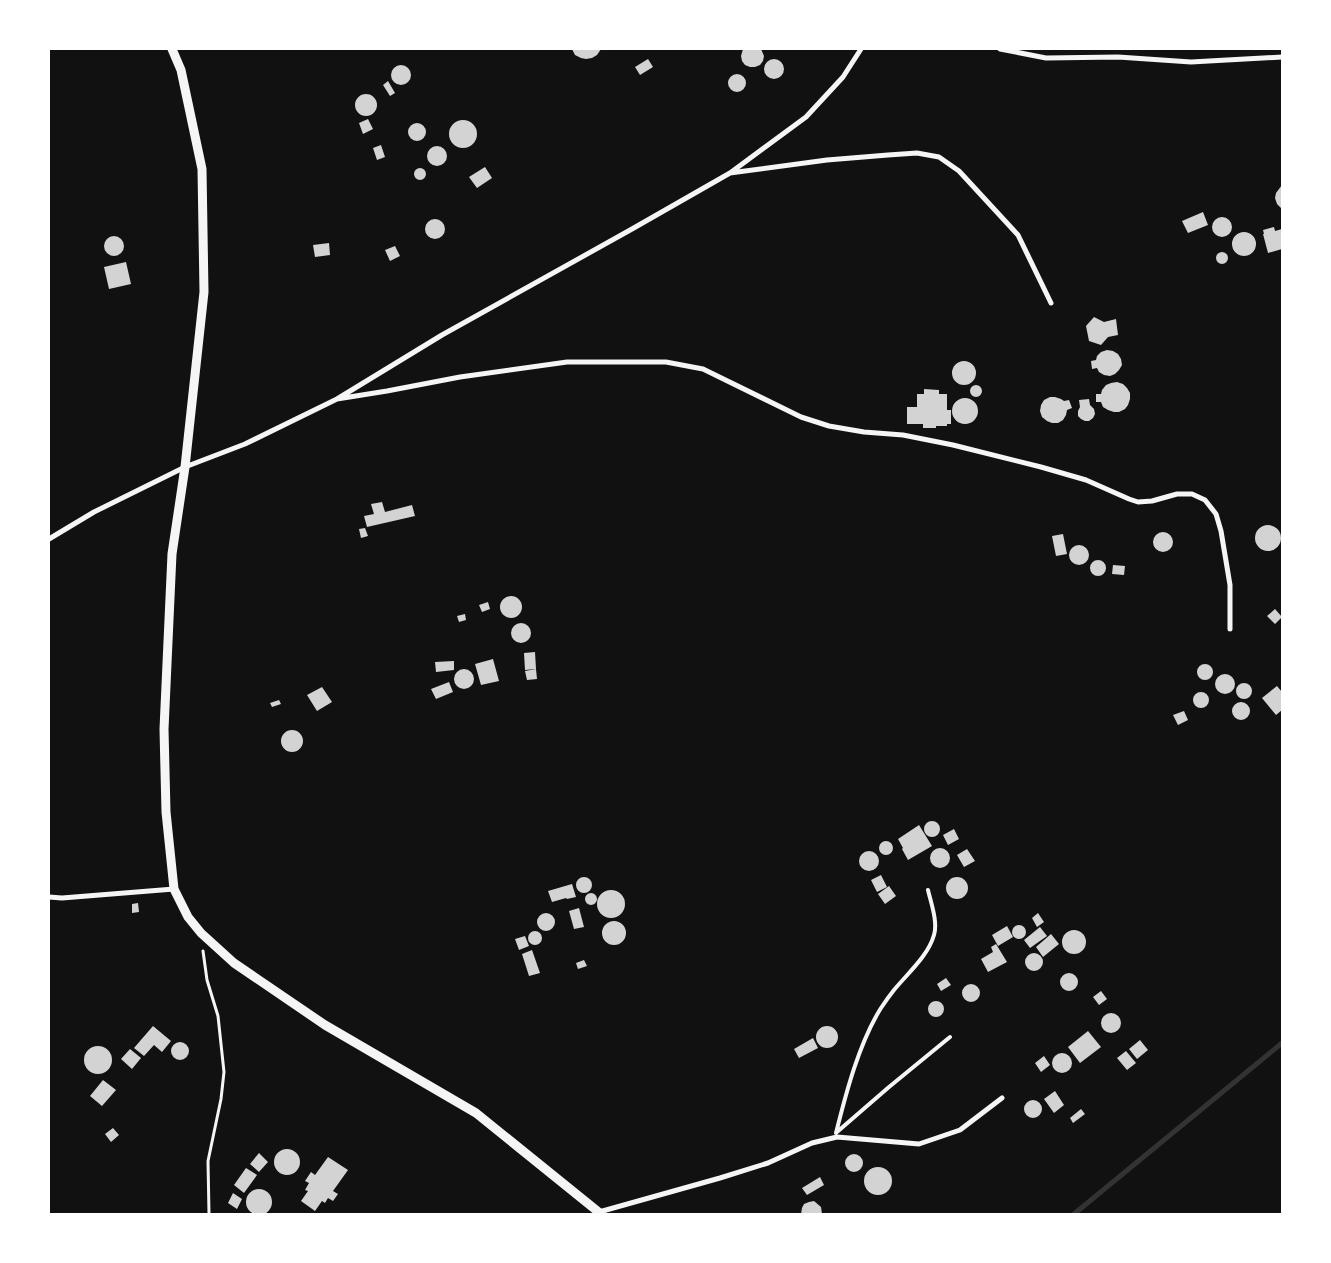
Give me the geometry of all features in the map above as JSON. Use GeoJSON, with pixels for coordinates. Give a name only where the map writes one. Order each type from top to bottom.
{"type":"FeatureCollection","features":[{"type":"Feature","properties":{"kind":"street"},"geometry":{"type":"LineString","coordinates":[[172,49],[181,70],[202,169],[204,292],[185,467],[172,554],[164,729],[166,812],[174,889],[188,917],[201,934],[234,963],[325,1026],[476,1113],[600,1213],[768,1163],[812,1142],[837,1137],[919,1144],[960,1130],[1002,1098]]}},
{"type":"Feature","properties":{"kind":"street"},"geometry":{"type":"LineString","coordinates":[[49,538],[94,512],[185,467],[245,444],[336,399],[442,335],[730,173],[806,117],[842,77],[861,49]]}},
{"type":"Feature","properties":{"kind":"street"},"geometry":{"type":"LineString","coordinates":[[1000,49],[1046,58],[1118,57],[1191,62],[1282,57]]}},
{"type":"Feature","properties":{"kind":"street"},"geometry":{"type":"LineString","coordinates":[[730,173],[827,160],[888,155],[917,153],[939,157],[959,171],[1018,235],[1050,303]]}},
{"type":"Feature","properties":{"kind":"street"},"geometry":{"type":"LineString","coordinates":[[336,399],[460,377],[566,362],[666,362],[703,369],[801,417],[829,426],[864,432],[903,435],[953,445],[1086,480],[1138,502],[1152,501],[1177,494],[1192,494],[1205,500],[1216,514],[1221,531],[1230,585],[1230,629]]}},
{"type":"Feature","properties":{"kind":"street"},"geometry":{"type":"LineString","coordinates":[[49,897],[62,898],[174,889]]}},
{"type":"Feature","properties":{"kind":"lane"},"geometry":{"type":"LineString","coordinates":[[836,1133],[844,1100],[867,1032],[894,990],[911,972],[930,946],[936,926],[928,890]]}},
{"type":"Feature","properties":{"kind":"lane"},"geometry":{"type":"LineString","coordinates":[[829,1139],[950,1037]]}},
{"type":"Feature","properties":{"kind":"path"},"geometry":{"type":"LineString","coordinates":[[201,934],[207,980],[218,1016],[224,1072],[221,1099],[208,1162],[209,1214]]}},
{"type":"Feature","properties":{"kind":"building"},"geometry":{"type":"Polygon","coordinates":[[[572,49],[601,49],[597,55],[586,59],[575,55],[572,49]]]}},
{"type":"Feature","properties":{"kind":"building"},"geometry":{"type":"Polygon","coordinates":[[[743,49],[761,49],[764,56],[760,65],[750,67],[745,65],[741,56],[743,49]]]}},
{"type":"Feature","properties":{"kind":"building"},"geometry":{"type":"Polygon","coordinates":[[[648,59],[653,67],[640,75],[635,67],[648,59]]]}},
{"type":"Feature","properties":{"kind":"building"},"geometry":{"type":"Polygon","coordinates":[[[774,59],[781,62],[784,69],[781,76],[774,79],[767,76],[764,69],[767,62],[774,59]]]}},
{"type":"Feature","properties":{"kind":"building"},"geometry":{"type":"Polygon","coordinates":[[[401,65],[408,68],[411,75],[408,82],[401,85],[394,82],[391,75],[394,68],[401,65]]]}},
{"type":"Feature","properties":{"kind":"building"},"geometry":{"type":"Polygon","coordinates":[[[737,74],[743,77],[746,83],[743,89],[737,92],[731,89],[728,83],[731,77],[737,74]]]}},
{"type":"Feature","properties":{"kind":"building"},"geometry":{"type":"Polygon","coordinates":[[[388,81],[395,93],[390,96],[383,85],[388,81]]]}},
{"type":"Feature","properties":{"kind":"building"},"geometry":{"type":"Polygon","coordinates":[[[366,94],[376,101],[377,105],[370,115],[366,116],[356,109],[355,105],[362,95],[366,94]]]}},
{"type":"Feature","properties":{"kind":"building"},"geometry":{"type":"Polygon","coordinates":[[[368,119],[373,129],[363,134],[359,123],[368,119]]]}},
{"type":"Feature","properties":{"kind":"building"},"geometry":{"type":"Polygon","coordinates":[[[463,120],[473,124],[477,134],[473,144],[463,148],[453,144],[449,134],[453,124],[463,120]]]}},
{"type":"Feature","properties":{"kind":"building"},"geometry":{"type":"Polygon","coordinates":[[[413,123],[421,123],[426,128],[424,139],[413,141],[408,136],[408,128],[413,123]]]}},
{"type":"Feature","properties":{"kind":"building"},"geometry":{"type":"Polygon","coordinates":[[[381,145],[385,157],[377,160],[373,148],[381,145]]]}},
{"type":"Feature","properties":{"kind":"building"},"geometry":{"type":"Polygon","coordinates":[[[437,146],[444,149],[447,156],[444,163],[437,166],[430,163],[427,156],[430,149],[437,146]]]}},
{"type":"Feature","properties":{"kind":"building"},"geometry":{"type":"Polygon","coordinates":[[[485,167],[492,178],[477,188],[469,177],[485,167]]]}},
{"type":"Feature","properties":{"kind":"building"},"geometry":{"type":"Polygon","coordinates":[[[418,168],[422,168],[426,174],[422,180],[418,180],[414,176],[414,172],[418,168]]]}},
{"type":"Feature","properties":{"kind":"building"},"geometry":{"type":"Polygon","coordinates":[[[1282,185],[1282,209],[1277,204],[1275,198],[1282,185]]]}},
{"type":"Feature","properties":{"kind":"building"},"geometry":{"type":"Polygon","coordinates":[[[1203,212],[1208,225],[1188,233],[1182,221],[1203,212]]]}},
{"type":"Feature","properties":{"kind":"building"},"geometry":{"type":"Polygon","coordinates":[[[1222,217],[1229,220],[1232,227],[1229,234],[1222,237],[1215,234],[1212,227],[1215,220],[1222,217]]]}},
{"type":"Feature","properties":{"kind":"building"},"geometry":{"type":"Polygon","coordinates":[[[435,219],[442,222],[445,229],[442,236],[435,239],[428,236],[425,229],[428,222],[435,219]]]}},
{"type":"Feature","properties":{"kind":"building"},"geometry":{"type":"Polygon","coordinates":[[[1274,227],[1275,231],[1282,229],[1282,249],[1268,253],[1263,230],[1274,227]]]}},
{"type":"Feature","properties":{"kind":"building"},"geometry":{"type":"Polygon","coordinates":[[[1244,232],[1252,236],[1256,244],[1252,252],[1244,256],[1236,252],[1232,244],[1236,236],[1244,232]]]}},
{"type":"Feature","properties":{"kind":"building"},"geometry":{"type":"Polygon","coordinates":[[[114,236],[121,239],[124,246],[121,253],[114,256],[107,253],[104,246],[107,239],[114,236]]]}},
{"type":"Feature","properties":{"kind":"building"},"geometry":{"type":"Polygon","coordinates":[[[329,243],[330,255],[315,257],[313,245],[329,243]]]}},
{"type":"Feature","properties":{"kind":"building"},"geometry":{"type":"Polygon","coordinates":[[[395,246],[400,256],[390,261],[385,250],[395,246]]]}},
{"type":"Feature","properties":{"kind":"building"},"geometry":{"type":"Polygon","coordinates":[[[1222,252],[1228,258],[1222,264],[1216,258],[1222,252]]]}},
{"type":"Feature","properties":{"kind":"building"},"geometry":{"type":"Polygon","coordinates":[[[126,262],[131,284],[109,289],[104,267],[126,262]]]}},
{"type":"Feature","properties":{"kind":"building"},"geometry":{"type":"Polygon","coordinates":[[[1094,317],[1104,322],[1116,319],[1118,335],[1108,337],[1101,345],[1089,341],[1086,326],[1094,317]]]}},
{"type":"Feature","properties":{"kind":"building"},"geometry":{"type":"Polygon","coordinates":[[[1107,350],[1118,354],[1122,365],[1115,374],[1110,376],[1099,372],[1097,368],[1092,369],[1091,361],[1096,360],[1101,352],[1107,350]]]}},
{"type":"Feature","properties":{"kind":"building"},"geometry":{"type":"Polygon","coordinates":[[[964,361],[972,365],[976,373],[972,381],[964,385],[956,381],[952,373],[956,365],[964,361]]]}},
{"type":"Feature","properties":{"kind":"building"},"geometry":{"type":"Polygon","coordinates":[[[1117,382],[1127,388],[1130,393],[1130,399],[1125,409],[1114,412],[1103,407],[1101,402],[1096,402],[1096,394],[1101,394],[1106,385],[1117,382]]]}},
{"type":"Feature","properties":{"kind":"building"},"geometry":{"type":"Polygon","coordinates":[[[978,385],[981,386],[981,396],[974,397],[971,396],[970,389],[971,386],[978,385]]]}},
{"type":"Feature","properties":{"kind":"building"},"geometry":{"type":"Polygon","coordinates":[[[924,389],[939,390],[939,394],[947,394],[947,410],[951,410],[951,424],[936,426],[936,428],[923,428],[923,424],[907,424],[907,407],[917,407],[917,394],[924,394],[924,389]]]}},
{"type":"Feature","properties":{"kind":"building"},"geometry":{"type":"Polygon","coordinates":[[[1050,397],[1064,401],[1069,400],[1072,408],[1067,410],[1063,420],[1058,423],[1047,421],[1042,417],[1040,411],[1044,400],[1050,397]]]}},
{"type":"Feature","properties":{"kind":"building"},"geometry":{"type":"Polygon","coordinates":[[[965,398],[974,402],[978,411],[974,420],[965,424],[956,420],[952,411],[956,402],[965,398]]]}},
{"type":"Feature","properties":{"kind":"building"},"geometry":{"type":"Polygon","coordinates":[[[1089,399],[1095,414],[1089,421],[1085,421],[1078,416],[1079,400],[1089,399]]]}},
{"type":"Feature","properties":{"kind":"building"},"geometry":{"type":"Polygon","coordinates":[[[382,502],[385,512],[412,505],[415,516],[367,527],[364,516],[374,514],[371,504],[382,502]]]}},
{"type":"Feature","properties":{"kind":"building"},"geometry":{"type":"Polygon","coordinates":[[[1268,525],[1277,529],[1281,538],[1277,547],[1268,551],[1259,547],[1255,538],[1259,529],[1268,525]]]}},
{"type":"Feature","properties":{"kind":"building"},"geometry":{"type":"Polygon","coordinates":[[[365,528],[368,536],[361,538],[359,529],[365,528]]]}},
{"type":"Feature","properties":{"kind":"building"},"geometry":{"type":"Polygon","coordinates":[[[1163,532],[1170,535],[1173,542],[1170,549],[1163,552],[1156,549],[1153,542],[1156,535],[1163,532]]]}},
{"type":"Feature","properties":{"kind":"building"},"geometry":{"type":"Polygon","coordinates":[[[1063,534],[1067,554],[1056,556],[1052,536],[1063,534]]]}},
{"type":"Feature","properties":{"kind":"building"},"geometry":{"type":"Polygon","coordinates":[[[1079,545],[1086,548],[1089,555],[1086,562],[1079,565],[1072,562],[1069,555],[1072,548],[1079,545]]]}},
{"type":"Feature","properties":{"kind":"building"},"geometry":{"type":"Polygon","coordinates":[[[1098,560],[1104,562],[1106,568],[1104,574],[1098,576],[1092,574],[1090,568],[1092,562],[1098,560]]]}},
{"type":"Feature","properties":{"kind":"building"},"geometry":{"type":"Polygon","coordinates":[[[1113,565],[1125,566],[1124,575],[1112,574],[1113,565]]]}},
{"type":"Feature","properties":{"kind":"building"},"geometry":{"type":"Polygon","coordinates":[[[507,596],[515,596],[522,603],[522,611],[515,618],[507,618],[500,611],[500,603],[507,596]]]}},
{"type":"Feature","properties":{"kind":"building"},"geometry":{"type":"Polygon","coordinates":[[[488,602],[490,609],[482,612],[479,605],[488,602]]]}},
{"type":"Feature","properties":{"kind":"building"},"geometry":{"type":"Polygon","coordinates":[[[1275,609],[1282,617],[1275,624],[1267,616],[1275,609]]]}},
{"type":"Feature","properties":{"kind":"building"},"geometry":{"type":"Polygon","coordinates":[[[465,614],[466,620],[459,622],[457,616],[465,614]]]}},
{"type":"Feature","properties":{"kind":"building"},"geometry":{"type":"Polygon","coordinates":[[[521,623],[528,626],[531,633],[528,640],[521,643],[514,640],[511,633],[514,626],[521,623]]]}},
{"type":"Feature","properties":{"kind":"building"},"geometry":{"type":"Polygon","coordinates":[[[535,652],[536,669],[525,670],[524,653],[535,652]]]}},
{"type":"Feature","properties":{"kind":"building"},"geometry":{"type":"Polygon","coordinates":[[[493,659],[499,681],[481,685],[475,664],[493,659]]]}},
{"type":"Feature","properties":{"kind":"building"},"geometry":{"type":"Polygon","coordinates":[[[454,661],[454,670],[436,672],[435,662],[454,661]]]}},
{"type":"Feature","properties":{"kind":"building"},"geometry":{"type":"Polygon","coordinates":[[[1202,664],[1208,664],[1213,669],[1211,678],[1202,680],[1197,675],[1197,669],[1202,664]]]}},
{"type":"Feature","properties":{"kind":"building"},"geometry":{"type":"Polygon","coordinates":[[[464,669],[471,672],[474,679],[471,686],[464,689],[457,686],[454,679],[457,672],[464,669]]]}},
{"type":"Feature","properties":{"kind":"building"},"geometry":{"type":"Polygon","coordinates":[[[536,669],[537,679],[527,680],[525,671],[536,669]]]}},
{"type":"Feature","properties":{"kind":"building"},"geometry":{"type":"Polygon","coordinates":[[[1225,674],[1232,677],[1235,684],[1232,691],[1225,694],[1218,691],[1215,684],[1218,677],[1225,674]]]}},
{"type":"Feature","properties":{"kind":"building"},"geometry":{"type":"Polygon","coordinates":[[[449,682],[453,692],[436,699],[431,689],[449,682]]]}},
{"type":"Feature","properties":{"kind":"building"},"geometry":{"type":"Polygon","coordinates":[[[1244,683],[1250,685],[1252,691],[1250,697],[1244,699],[1238,697],[1236,691],[1238,685],[1244,683]]]}},
{"type":"Feature","properties":{"kind":"building"},"geometry":{"type":"Polygon","coordinates":[[[1277,686],[1282,692],[1282,710],[1276,715],[1262,698],[1277,686]]]}},
{"type":"Feature","properties":{"kind":"building"},"geometry":{"type":"Polygon","coordinates":[[[322,687],[332,702],[317,711],[307,695],[322,687]]]}},
{"type":"Feature","properties":{"kind":"building"},"geometry":{"type":"Polygon","coordinates":[[[1201,692],[1209,700],[1201,708],[1193,700],[1201,692]]]}},
{"type":"Feature","properties":{"kind":"building"},"geometry":{"type":"Polygon","coordinates":[[[279,700],[281,704],[272,707],[270,703],[279,700]]]}},
{"type":"Feature","properties":{"kind":"building"},"geometry":{"type":"Polygon","coordinates":[[[1237,702],[1245,702],[1250,707],[1248,718],[1237,720],[1232,715],[1232,707],[1237,702]]]}},
{"type":"Feature","properties":{"kind":"building"},"geometry":{"type":"Polygon","coordinates":[[[1184,711],[1188,720],[1178,725],[1173,715],[1184,711]]]}},
{"type":"Feature","properties":{"kind":"building"},"geometry":{"type":"Polygon","coordinates":[[[292,730],[300,733],[303,741],[300,749],[292,752],[284,749],[281,741],[284,733],[292,730]]]}},
{"type":"Feature","properties":{"kind":"building"},"geometry":{"type":"Polygon","coordinates":[[[932,821],[940,829],[932,837],[924,829],[932,821]]]}},
{"type":"Feature","properties":{"kind":"building"},"geometry":{"type":"Polygon","coordinates":[[[919,825],[932,846],[908,860],[898,839],[919,825]]]}},
{"type":"Feature","properties":{"kind":"building"},"geometry":{"type":"Polygon","coordinates":[[[954,829],[959,839],[948,845],[943,835],[954,829]]]}},
{"type":"Feature","properties":{"kind":"building"},"geometry":{"type":"Polygon","coordinates":[[[886,841],[891,843],[893,848],[891,853],[886,855],[881,853],[879,848],[881,843],[886,841]]]}},
{"type":"Feature","properties":{"kind":"building"},"geometry":{"type":"Polygon","coordinates":[[[936,848],[944,848],[950,854],[950,862],[944,868],[936,868],[930,862],[930,854],[936,848]]]}},
{"type":"Feature","properties":{"kind":"building"},"geometry":{"type":"Polygon","coordinates":[[[967,849],[975,861],[964,867],[957,855],[967,849]]]}},
{"type":"Feature","properties":{"kind":"building"},"geometry":{"type":"Polygon","coordinates":[[[869,851],[876,854],[879,861],[876,868],[869,871],[862,868],[859,861],[862,854],[869,851]]]}},
{"type":"Feature","properties":{"kind":"building"},"geometry":{"type":"Polygon","coordinates":[[[881,875],[887,887],[877,892],[871,880],[881,875]]]}},
{"type":"Feature","properties":{"kind":"building"},"geometry":{"type":"Polygon","coordinates":[[[581,877],[587,877],[592,882],[590,891],[581,893],[576,888],[576,882],[581,877]]]}},
{"type":"Feature","properties":{"kind":"building"},"geometry":{"type":"Polygon","coordinates":[[[957,877],[965,880],[968,888],[965,896],[957,899],[949,896],[946,888],[949,880],[957,877]]]}},
{"type":"Feature","properties":{"kind":"building"},"geometry":{"type":"Polygon","coordinates":[[[572,884],[576,897],[552,902],[548,891],[572,884]]]}},
{"type":"Feature","properties":{"kind":"building"},"geometry":{"type":"Polygon","coordinates":[[[889,886],[896,896],[885,904],[878,894],[889,886]]]}},
{"type":"Feature","properties":{"kind":"building"},"geometry":{"type":"Polygon","coordinates":[[[611,890],[621,894],[625,904],[621,914],[611,918],[601,914],[597,904],[601,894],[611,890]]]}},
{"type":"Feature","properties":{"kind":"building"},"geometry":{"type":"Polygon","coordinates":[[[589,893],[593,893],[597,899],[593,905],[589,905],[585,901],[585,897],[589,893]]]}},
{"type":"Feature","properties":{"kind":"building"},"geometry":{"type":"Polygon","coordinates":[[[138,903],[139,912],[132,913],[132,904],[138,903]]]}},
{"type":"Feature","properties":{"kind":"building"},"geometry":{"type":"Polygon","coordinates":[[[579,908],[584,927],[574,929],[569,911],[579,908]]]}},
{"type":"Feature","properties":{"kind":"building"},"geometry":{"type":"Polygon","coordinates":[[[546,913],[552,916],[555,922],[552,928],[546,931],[540,928],[537,922],[540,916],[546,913]]]}},
{"type":"Feature","properties":{"kind":"building"},"geometry":{"type":"Polygon","coordinates":[[[1038,913],[1044,922],[1037,927],[1032,918],[1038,913]]]}},
{"type":"Feature","properties":{"kind":"building"},"geometry":{"type":"Polygon","coordinates":[[[614,921],[622,925],[626,933],[622,941],[614,945],[606,941],[602,933],[606,925],[614,921]]]}},
{"type":"Feature","properties":{"kind":"building"},"geometry":{"type":"Polygon","coordinates":[[[1016,925],[1022,925],[1026,932],[1022,939],[1016,939],[1012,935],[1012,929],[1016,925]]]}},
{"type":"Feature","properties":{"kind":"building"},"geometry":{"type":"Polygon","coordinates":[[[1007,926],[1013,937],[998,946],[992,935],[1007,926]]]}},
{"type":"Feature","properties":{"kind":"building"},"geometry":{"type":"Polygon","coordinates":[[[1040,927],[1047,936],[1030,948],[1024,940],[1040,927]]]}},
{"type":"Feature","properties":{"kind":"building"},"geometry":{"type":"Polygon","coordinates":[[[1074,930],[1079,931],[1085,937],[1085,947],[1079,953],[1074,954],[1069,953],[1063,947],[1062,942],[1063,937],[1069,931],[1074,930]]]}},
{"type":"Feature","properties":{"kind":"building"},"geometry":{"type":"Polygon","coordinates":[[[532,931],[538,931],[542,938],[538,945],[532,945],[528,941],[528,935],[532,931]]]}},
{"type":"Feature","properties":{"kind":"building"},"geometry":{"type":"Polygon","coordinates":[[[1051,934],[1059,944],[1043,957],[1036,947],[1051,934]]]}},
{"type":"Feature","properties":{"kind":"building"},"geometry":{"type":"Polygon","coordinates":[[[525,936],[529,946],[519,950],[515,939],[525,936]]]}},
{"type":"Feature","properties":{"kind":"building"},"geometry":{"type":"Polygon","coordinates":[[[996,944],[1007,962],[988,972],[981,959],[993,952],[991,947],[996,944]]]}},
{"type":"Feature","properties":{"kind":"building"},"geometry":{"type":"Polygon","coordinates":[[[532,950],[540,973],[529,976],[522,954],[532,950]]]}},
{"type":"Feature","properties":{"kind":"building"},"geometry":{"type":"Polygon","coordinates":[[[1034,953],[1040,956],[1043,962],[1040,968],[1034,971],[1028,968],[1025,962],[1028,956],[1034,953]]]}},
{"type":"Feature","properties":{"kind":"building"},"geometry":{"type":"Polygon","coordinates":[[[584,960],[587,966],[578,969],[576,963],[584,960]]]}},
{"type":"Feature","properties":{"kind":"building"},"geometry":{"type":"Polygon","coordinates":[[[1069,973],[1075,976],[1078,982],[1075,988],[1069,991],[1063,988],[1060,982],[1063,976],[1069,973]]]}},
{"type":"Feature","properties":{"kind":"building"},"geometry":{"type":"Polygon","coordinates":[[[946,978],[951,985],[941,991],[937,984],[946,978]]]}},
{"type":"Feature","properties":{"kind":"building"},"geometry":{"type":"Polygon","coordinates":[[[971,984],[977,987],[980,993],[977,999],[971,1002],[965,999],[962,993],[965,987],[971,984]]]}},
{"type":"Feature","properties":{"kind":"building"},"geometry":{"type":"Polygon","coordinates":[[[1101,991],[1107,999],[1099,1005],[1093,997],[1101,991]]]}},
{"type":"Feature","properties":{"kind":"building"},"geometry":{"type":"Polygon","coordinates":[[[936,1001],[944,1009],[936,1017],[928,1009],[936,1001]]]}},
{"type":"Feature","properties":{"kind":"building"},"geometry":{"type":"Polygon","coordinates":[[[1111,1013],[1118,1016],[1121,1023],[1118,1030],[1111,1033],[1104,1030],[1101,1023],[1104,1016],[1111,1013]]]}},
{"type":"Feature","properties":{"kind":"building"},"geometry":{"type":"Polygon","coordinates":[[[153,1026],[171,1041],[162,1052],[154,1045],[144,1056],[134,1048],[153,1026]]]}},
{"type":"Feature","properties":{"kind":"building"},"geometry":{"type":"Polygon","coordinates":[[[827,1026],[835,1029],[838,1037],[835,1045],[827,1048],[819,1045],[816,1037],[819,1029],[827,1026]]]}},
{"type":"Feature","properties":{"kind":"building"},"geometry":{"type":"Polygon","coordinates":[[[1088,1031],[1101,1047],[1080,1063],[1068,1047],[1088,1031]]]}},
{"type":"Feature","properties":{"kind":"building"},"geometry":{"type":"Polygon","coordinates":[[[813,1038],[818,1048],[799,1058],[794,1049],[813,1038]]]}},
{"type":"Feature","properties":{"kind":"building"},"geometry":{"type":"Polygon","coordinates":[[[1140,1040],[1148,1050],[1137,1059],[1129,1049],[1140,1040]]]}},
{"type":"Feature","properties":{"kind":"building"},"geometry":{"type":"Polygon","coordinates":[[[176,1042],[184,1042],[189,1047],[187,1058],[176,1060],[171,1055],[171,1047],[176,1042]]]}},
{"type":"Feature","properties":{"kind":"building"},"geometry":{"type":"Polygon","coordinates":[[[98,1046],[108,1050],[112,1060],[108,1070],[98,1074],[88,1070],[84,1060],[88,1050],[98,1046]]]}},
{"type":"Feature","properties":{"kind":"building"},"geometry":{"type":"Polygon","coordinates":[[[130,1049],[141,1058],[132,1069],[121,1059],[130,1049]]]}},
{"type":"Feature","properties":{"kind":"building"},"geometry":{"type":"Polygon","coordinates":[[[1126,1051],[1136,1063],[1127,1070],[1117,1058],[1126,1051]]]}},
{"type":"Feature","properties":{"kind":"building"},"geometry":{"type":"Polygon","coordinates":[[[1062,1053],[1069,1056],[1072,1063],[1069,1070],[1062,1073],[1055,1070],[1052,1063],[1055,1056],[1062,1053]]]}},
{"type":"Feature","properties":{"kind":"building"},"geometry":{"type":"Polygon","coordinates":[[[1044,1056],[1050,1065],[1041,1072],[1035,1063],[1044,1056]]]}},
{"type":"Feature","properties":{"kind":"building"},"geometry":{"type":"Polygon","coordinates":[[[103,1080],[116,1090],[102,1106],[90,1096],[103,1080]]]}},
{"type":"Feature","properties":{"kind":"building"},"geometry":{"type":"Polygon","coordinates":[[[1055,1091],[1064,1105],[1054,1113],[1044,1099],[1055,1091]]]}},
{"type":"Feature","properties":{"kind":"building"},"geometry":{"type":"Polygon","coordinates":[[[1033,1100],[1039,1103],[1042,1109],[1039,1115],[1033,1118],[1027,1115],[1024,1109],[1027,1103],[1033,1100]]]}},
{"type":"Feature","properties":{"kind":"building"},"geometry":{"type":"Polygon","coordinates":[[[1081,1109],[1085,1114],[1073,1123],[1070,1118],[1081,1109]]]}},
{"type":"Feature","properties":{"kind":"building"},"geometry":{"type":"Polygon","coordinates":[[[113,1128],[119,1135],[111,1142],[105,1134],[113,1128]]]}},
{"type":"Feature","properties":{"kind":"building"},"geometry":{"type":"Polygon","coordinates":[[[287,1149],[296,1153],[300,1162],[296,1171],[287,1175],[278,1171],[274,1162],[278,1153],[287,1149]]]}},
{"type":"Feature","properties":{"kind":"building"},"geometry":{"type":"Polygon","coordinates":[[[259,1153],[268,1162],[259,1172],[250,1164],[259,1153]]]}},
{"type":"Feature","properties":{"kind":"building"},"geometry":{"type":"Polygon","coordinates":[[[854,1154],[860,1157],[863,1163],[860,1169],[854,1172],[848,1169],[845,1163],[848,1157],[854,1154]]]}},
{"type":"Feature","properties":{"kind":"building"},"geometry":{"type":"Polygon","coordinates":[[[328,1157],[348,1170],[333,1191],[338,1194],[333,1201],[328,1198],[325,1203],[322,1201],[315,1211],[301,1201],[308,1191],[305,1190],[309,1183],[305,1181],[311,1172],[315,1175],[328,1157]]]}},
{"type":"Feature","properties":{"kind":"building"},"geometry":{"type":"Polygon","coordinates":[[[878,1167],[888,1171],[892,1181],[888,1191],[878,1195],[868,1191],[864,1181],[868,1171],[878,1167]]]}},
{"type":"Feature","properties":{"kind":"building"},"geometry":{"type":"Polygon","coordinates":[[[246,1168],[257,1175],[244,1193],[234,1185],[246,1168]]]}},
{"type":"Feature","properties":{"kind":"building"},"geometry":{"type":"Polygon","coordinates":[[[820,1177],[824,1185],[807,1195],[802,1188],[820,1177]]]}},
{"type":"Feature","properties":{"kind":"building"},"geometry":{"type":"Polygon","coordinates":[[[259,1189],[268,1193],[272,1202],[268,1211],[259,1215],[250,1211],[246,1202],[250,1193],[259,1189]]]}},
{"type":"Feature","properties":{"kind":"building"},"geometry":{"type":"Polygon","coordinates":[[[233,1193],[242,1199],[237,1209],[228,1203],[233,1193]]]}},
{"type":"Feature","properties":{"kind":"building"},"geometry":{"type":"Polygon","coordinates":[[[814,1201],[821,1207],[822,1214],[801,1214],[804,1204],[814,1201]]]}},
{"type":"Feature","properties":{"kind":"waterway"},"geometry":{"type":"LineString","coordinates":[[1074,1214],[1282,1043]]}}]}
